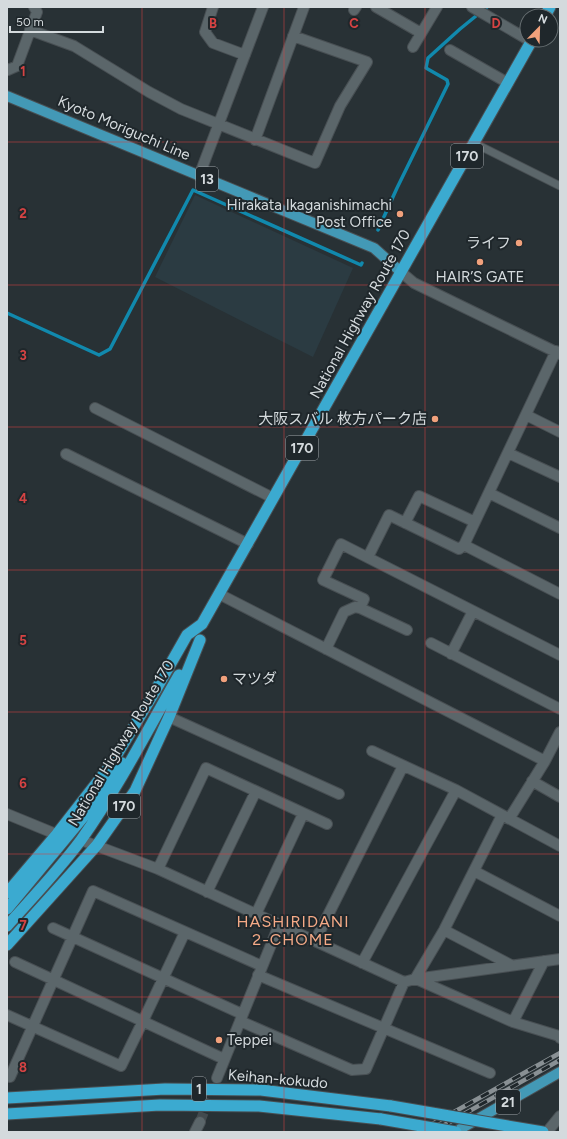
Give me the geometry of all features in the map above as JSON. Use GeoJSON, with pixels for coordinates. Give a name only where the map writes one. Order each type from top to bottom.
{"type":"FeatureCollection","features":[{"type":"Feature","properties":{"kind":"highway","name":"National Highway Route 170"},"geometry":{"type":"LineString","coordinates":[[7,926],[56,872],[81,840],[123,775],[178,676],[200,640],[202,624],[508,83],[526,48]]}},
{"type":"Feature","properties":{"kind":"highway","name":"National Highway Route 170"},"geometry":{"type":"LineString","coordinates":[[7,893],[62,836],[110,766],[187,635],[202,624]]}},
{"type":"Feature","properties":{"kind":"highway","name":"170"},"geometry":{"type":"LineString","coordinates":[[7,945],[97,845],[135,791],[169,717],[200,640]]}},
{"type":"Feature","properties":{"kind":"highway","name":"170"},"geometry":{"type":"LineString","coordinates":[[7,909],[62,836],[85,815],[145,729],[154,721]]}},
{"type":"Feature","properties":{"kind":"highway","name":"Keihan-kokudo"},"geometry":{"type":"LineString","coordinates":[[7,1098],[165,1089],[261,1090],[391,1106],[543,1132]]}},
{"type":"Feature","properties":{"kind":"highway","name":"Keihan-kokudo"},"geometry":{"type":"LineString","coordinates":[[7,1114],[160,1105],[244,1106],[381,1119],[456,1132]]}},
{"type":"Feature","properties":{"kind":"main road","name":"Kyoto Moriguchi Line"},"geometry":{"type":"LineString","coordinates":[[7,96],[374,248],[401,272]]}},
{"type":"Feature","properties":{"kind":"main road","name":"21"},"geometry":{"type":"LineString","coordinates":[[456,1132],[560,1072]]}},
{"type":"Feature","properties":{"kind":"street"},"geometry":{"type":"LineString","coordinates":[[7,70],[16,66],[37,12],[34,7]]}},
{"type":"Feature","properties":{"kind":"street"},"geometry":{"type":"LineString","coordinates":[[213,7],[205,32],[213,43],[245,56]]}},
{"type":"Feature","properties":{"kind":"street"},"geometry":{"type":"LineString","coordinates":[[199,176],[263,7]]}},
{"type":"Feature","properties":{"kind":"street"},"geometry":{"type":"LineString","coordinates":[[255,140],[304,7]]}},
{"type":"Feature","properties":{"kind":"street"},"geometry":{"type":"LineString","coordinates":[[376,7],[421,32]]}},
{"type":"Feature","properties":{"kind":"street"},"geometry":{"type":"LineString","coordinates":[[413,47],[437,7]]}},
{"type":"Feature","properties":{"kind":"street"},"geometry":{"type":"LineString","coordinates":[[472,7],[519,34]]}},
{"type":"Feature","properties":{"kind":"street"},"geometry":{"type":"LineString","coordinates":[[30,30],[74,46],[149,92],[181,109],[315,163],[340,106],[367,62],[293,36]]}},
{"type":"Feature","properties":{"kind":"street"},"geometry":{"type":"LineString","coordinates":[[450,50],[508,83]]}},
{"type":"Feature","properties":{"kind":"street"},"geometry":{"type":"LineString","coordinates":[[368,558],[389,515],[459,549],[464,545],[558,352],[414,283],[401,272]]}},
{"type":"Feature","properties":{"kind":"street"},"geometry":{"type":"LineString","coordinates":[[95,408],[274,498]]}},
{"type":"Feature","properties":{"kind":"street"},"geometry":{"type":"LineString","coordinates":[[526,415],[560,432]]}},
{"type":"Feature","properties":{"kind":"street"},"geometry":{"type":"LineString","coordinates":[[66,454],[248,544]]}},
{"type":"Feature","properties":{"kind":"street"},"geometry":{"type":"LineString","coordinates":[[508,454],[560,477]]}},
{"type":"Feature","properties":{"kind":"street"},"geometry":{"type":"LineString","coordinates":[[489,493],[560,528]]}},
{"type":"Feature","properties":{"kind":"street"},"geometry":{"type":"LineString","coordinates":[[405,523],[419,496],[475,522]]}},
{"type":"Feature","properties":{"kind":"street"},"geometry":{"type":"LineString","coordinates":[[360,608],[364,600],[324,580],[341,544],[560,655]]}},
{"type":"Feature","properties":{"kind":"street"},"geometry":{"type":"LineString","coordinates":[[464,545],[560,594]]}},
{"type":"Feature","properties":{"kind":"street"},"geometry":{"type":"LineString","coordinates":[[219,594],[545,761]]}},
{"type":"Feature","properties":{"kind":"street"},"geometry":{"type":"LineString","coordinates":[[326,649],[344,612],[355,607],[407,630]]}},
{"type":"Feature","properties":{"kind":"street"},"geometry":{"type":"LineString","coordinates":[[451,654],[473,611]]}},
{"type":"Feature","properties":{"kind":"street"},"geometry":{"type":"LineString","coordinates":[[431,643],[560,709]]}},
{"type":"Feature","properties":{"kind":"street"},"geometry":{"type":"LineString","coordinates":[[169,717],[339,794]]}},
{"type":"Feature","properties":{"kind":"street"},"geometry":{"type":"LineString","coordinates":[[415,979],[444,930],[474,871],[506,817],[545,761],[560,732]]}},
{"type":"Feature","properties":{"kind":"street"},"geometry":{"type":"LineString","coordinates":[[372,751],[456,790],[560,846]]}},
{"type":"Feature","properties":{"kind":"street"},"geometry":{"type":"LineString","coordinates":[[315,941],[403,766]]}},
{"type":"Feature","properties":{"kind":"street"},"geometry":{"type":"LineString","coordinates":[[158,869],[206,768],[327,824]]}},
{"type":"Feature","properties":{"kind":"street"},"geometry":{"type":"LineString","coordinates":[[532,781],[560,797]]}},
{"type":"Feature","properties":{"kind":"street"},"geometry":{"type":"LineString","coordinates":[[362,963],[456,790]]}},
{"type":"Feature","properties":{"kind":"street"},"geometry":{"type":"LineString","coordinates":[[207,892],[256,791]]}},
{"type":"Feature","properties":{"kind":"street"},"geometry":{"type":"LineString","coordinates":[[7,814],[62,836]]}},
{"type":"Feature","properties":{"kind":"street"},"geometry":{"type":"LineString","coordinates":[[256,914],[303,814]]}},
{"type":"Feature","properties":{"kind":"street"},"geometry":{"type":"LineString","coordinates":[[81,840],[158,869],[404,982],[415,979],[560,959]]}},
{"type":"Feature","properties":{"kind":"street"},"geometry":{"type":"LineString","coordinates":[[474,871],[560,916]]}},
{"type":"Feature","properties":{"kind":"street"},"geometry":{"type":"LineString","coordinates":[[10,1078],[93,892],[185,932],[260,970],[384,1028],[490,1073]]}},
{"type":"Feature","properties":{"kind":"street"},"geometry":{"type":"LineString","coordinates":[[216,1078],[279,925]]}},
{"type":"Feature","properties":{"kind":"street"},"geometry":{"type":"LineString","coordinates":[[53,928],[163,978],[241,1018],[352,1070],[366,1069],[404,982]]}},
{"type":"Feature","properties":{"kind":"street"},"geometry":{"type":"LineString","coordinates":[[444,930],[511,965]]}},
{"type":"Feature","properties":{"kind":"street"},"geometry":{"type":"LineString","coordinates":[[7,1016],[121,1066],[185,932]]}},
{"type":"Feature","properties":{"kind":"street"},"geometry":{"type":"LineString","coordinates":[[513,1022],[544,961]]}},
{"type":"Feature","properties":{"kind":"street"},"geometry":{"type":"LineString","coordinates":[[15,962],[224,1059]]}},
{"type":"Feature","properties":{"kind":"street"},"geometry":{"type":"LineString","coordinates":[[415,979],[513,1022],[560,1036]]}},
{"type":"Feature","properties":{"kind":"street"},"geometry":{"type":"LineString","coordinates":[[547,1132],[560,1116]]}},
{"type":"Feature","properties":{"kind":"street"},"geometry":{"type":"LineString","coordinates":[[195,1132],[200,1122]]}},
{"type":"Feature","properties":{"kind":"lane"},"geometry":{"type":"LineString","coordinates":[[474,143],[560,186]]}},
{"type":"Feature","properties":{"kind":"shaded area"},"geometry":{"type":"Polygon","coordinates":[[[195,195],[353,268],[313,357],[155,277],[195,195]]]}},
{"type":"Feature","properties":{"kind":"waterway"},"geometry":{"type":"LineString","coordinates":[[378,230],[448,84],[447,80],[426,68],[428,58],[487,7]]}},
{"type":"Feature","properties":{"kind":"waterway"},"geometry":{"type":"LineString","coordinates":[[7,313],[99,355],[110,349],[193,190],[361,265],[362,263]]}},
{"type":"Feature","properties":{"kind":"tunnel"},"geometry":{"type":"LineString","coordinates":[[200,1122],[217,1078]]}},
{"type":"Feature","properties":{"kind":"railway"},"geometry":{"type":"LineString","coordinates":[[418,1132],[560,1053]]}},
{"type":"Feature","properties":{"kind":"railway"},"geometry":{"type":"LineString","coordinates":[[432,1132],[560,1060]]}},
{"type":"Feature","properties":{"kind":"place","name":"Hirakata Ikaganishimachi Post Office"},"geometry":{"type":"Point","coordinates":[400,214]}},
{"type":"Feature","properties":{"kind":"place","name":"ライフ"},"geometry":{"type":"Point","coordinates":[519,243]}},
{"type":"Feature","properties":{"kind":"place","name":"HAIR’S GATE"},"geometry":{"type":"Point","coordinates":[480,262]}},
{"type":"Feature","properties":{"kind":"place","name":"大阪スバル 枚方パーク店"},"geometry":{"type":"Point","coordinates":[435,419]}},
{"type":"Feature","properties":{"kind":"place","name":"マツダ"},"geometry":{"type":"Point","coordinates":[224,679]}},
{"type":"Feature","properties":{"kind":"place","name":"Teppei"},"geometry":{"type":"Point","coordinates":[219,1040]}},
{"type":"Feature","properties":{"kind":"district","name":"HASHIRIDANI 2-CHOME"},"geometry":{"type":"Point","coordinates":[293,930]}}]}
